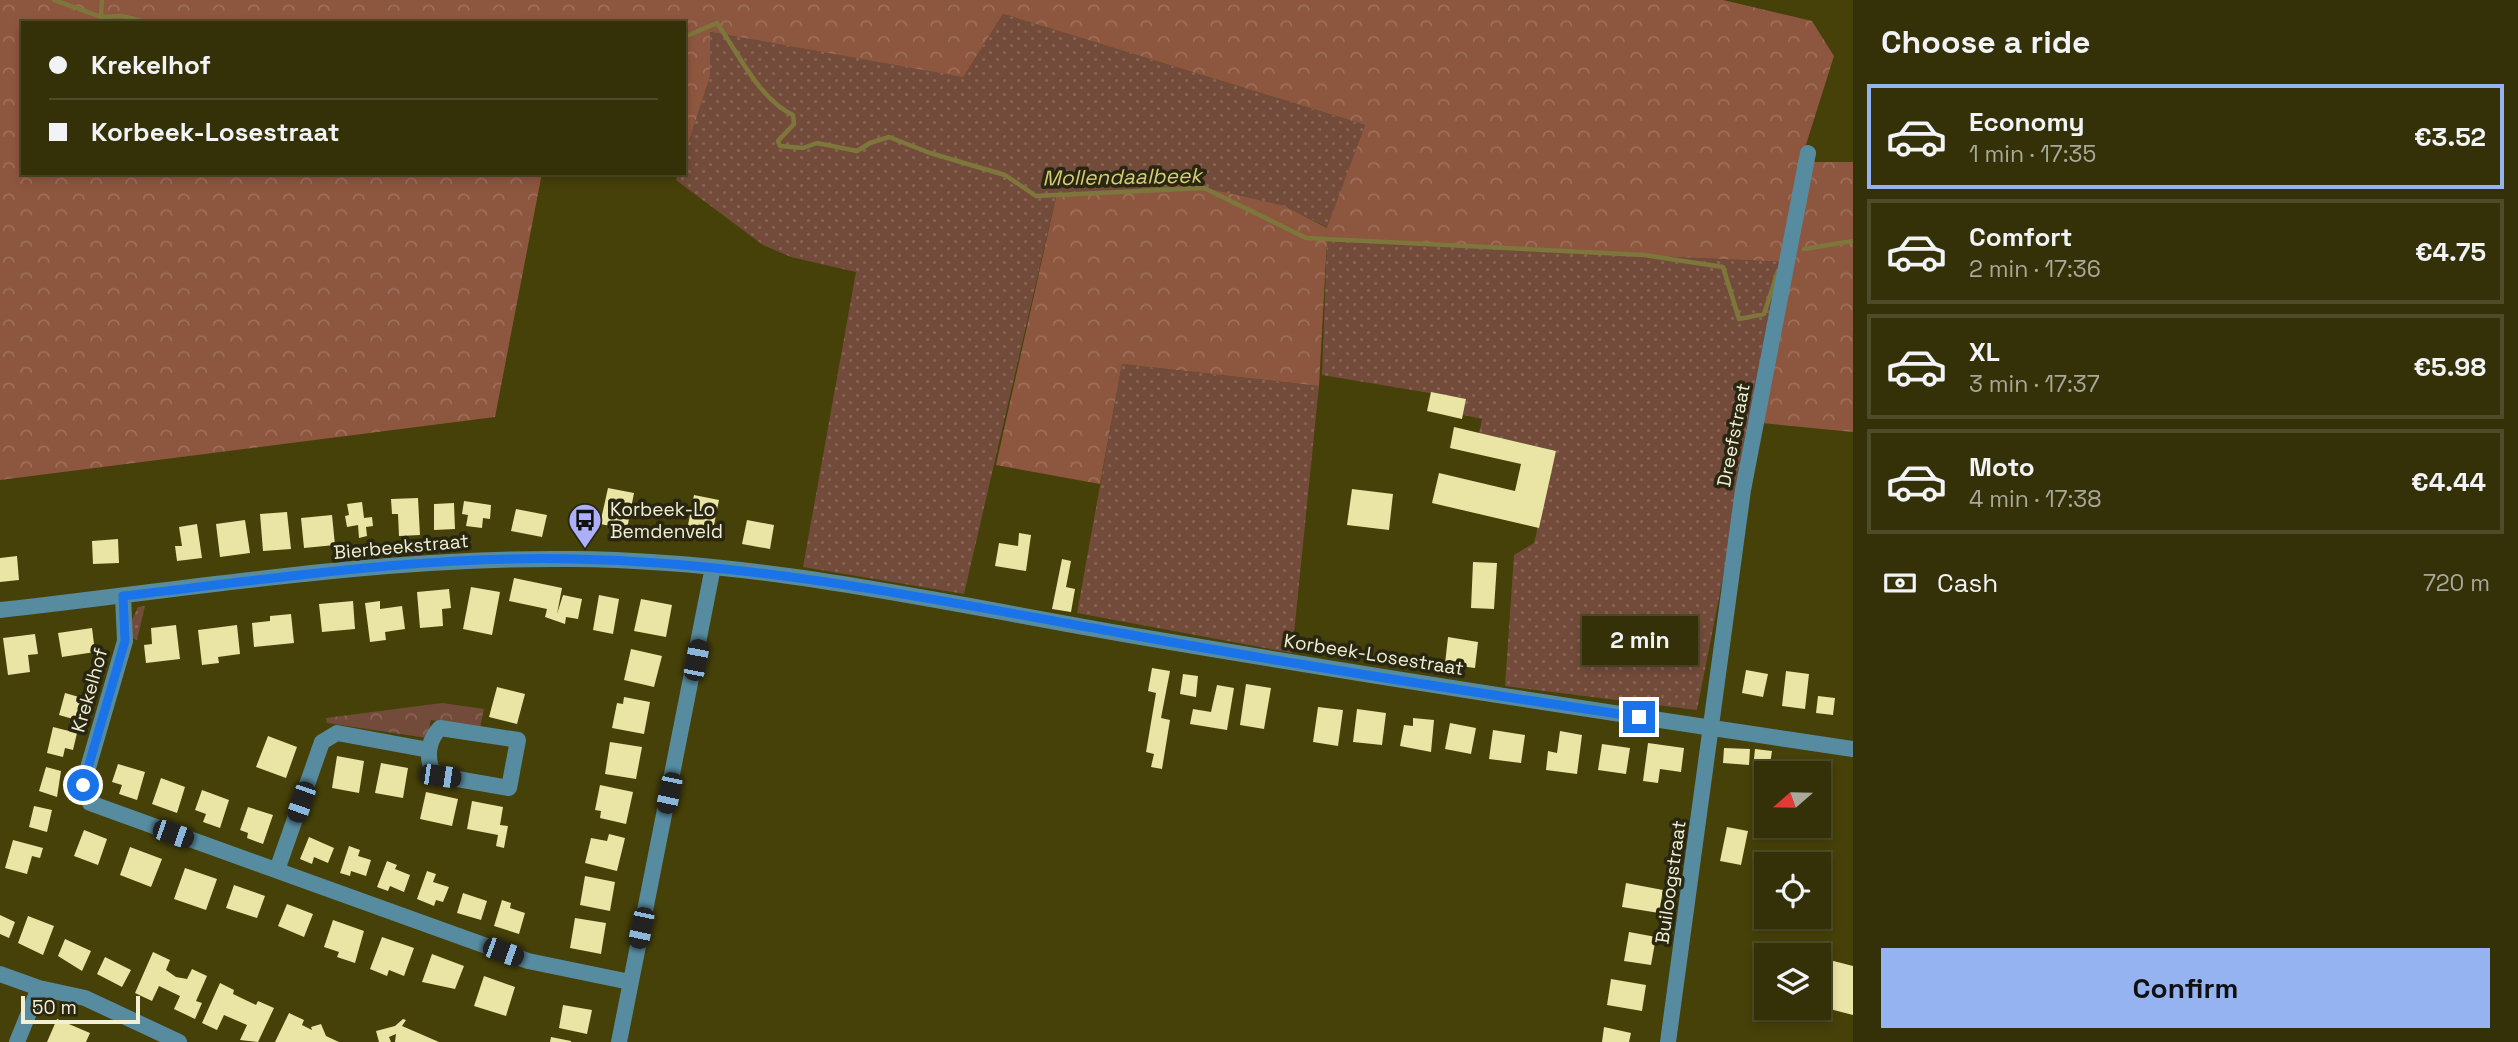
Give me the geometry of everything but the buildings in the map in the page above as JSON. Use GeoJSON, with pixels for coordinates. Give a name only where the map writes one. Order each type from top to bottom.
{"type":"FeatureCollection","features":[{"type":"Feature","properties":{"kind":"street","name":"Dreefstraat"},"geometry":{"type":"LineString","coordinates":[[1713,728],[1720,647],[1743,490],[1808,153]]}},
{"type":"Feature","properties":{"kind":"street","name":"Bierbeekstraat"},"geometry":{"type":"LineString","coordinates":[[0,610],[454,560],[573,559],[713,567],[890,592]]}},
{"type":"Feature","properties":{"kind":"street"},"geometry":{"type":"LineString","coordinates":[[619,1042],[713,567]]}},
{"type":"Feature","properties":{"kind":"street","name":"Korbeek-Losestraat"},"geometry":{"type":"LineString","coordinates":[[890,592],[1171,642],[1853,749]]}},
{"type":"Feature","properties":{"kind":"street","name":"Krekelhof"},"geometry":{"type":"LineString","coordinates":[[123,596],[125,641],[83,785],[86,799],[95,806],[528,961],[630,982]]}},
{"type":"Feature","properties":{"kind":"street"},"geometry":{"type":"LineString","coordinates":[[440,728],[518,740],[509,788],[440,776],[432,770],[429,750],[432,736],[440,728]]}},
{"type":"Feature","properties":{"kind":"street","name":"Builoogstraat"},"geometry":{"type":"LineString","coordinates":[[1668,1042],[1713,728]]}},
{"type":"Feature","properties":{"kind":"street"},"geometry":{"type":"LineString","coordinates":[[277,870],[327,737],[337,733],[429,750]]}},
{"type":"Feature","properties":{"kind":"street"},"geometry":{"type":"LineString","coordinates":[[0,974],[39,988],[85,998],[179,1042]]}},
{"type":"Feature","properties":{"kind":"street"},"geometry":{"type":"LineString","coordinates":[[16,1042],[39,988]]}},
{"type":"Feature","properties":{"kind":"green space"},"geometry":{"type":"Polygon","coordinates":[[[0,0],[1723,0],[1812,21],[1834,56],[1804,151],[1785,262],[1327,241],[1319,386],[1122,364],[1100,484],[996,465],[1056,197],[1187,184],[1285,206],[1327,228],[1365,125],[1003,14],[963,77],[710,32],[710,77],[686,150],[686,21],[21,21],[21,175],[542,175],[495,417],[0,480],[0,0]]]}},
{"type":"Feature","properties":{"kind":"green space"},"geometry":{"type":"Polygon","coordinates":[[[1003,14],[1365,125],[1328,228],[1285,206],[1056,197],[964,594],[803,567],[856,272],[791,257],[763,245],[676,180],[677,175],[686,175],[686,150],[710,77],[709,32],[963,76],[1003,14]]]}},
{"type":"Feature","properties":{"kind":"green space"},"geometry":{"type":"Polygon","coordinates":[[[1810,162],[1853,162],[1853,432],[1761,423],[1810,162]]]}},
{"type":"Feature","properties":{"kind":"green space"},"geometry":{"type":"Polygon","coordinates":[[[1327,241],[1785,262],[1697,710],[1505,686],[1514,555],[1534,543],[1556,451],[1479,433],[1482,419],[1463,415],[1466,399],[1322,375],[1327,241]]]}},
{"type":"Feature","properties":{"kind":"green space"},"geometry":{"type":"Polygon","coordinates":[[[1122,364],[1319,386],[1292,653],[1077,613],[1122,364]]]}},
{"type":"Feature","properties":{"kind":"green space"},"geometry":{"type":"Polygon","coordinates":[[[145,606],[137,640],[132,638],[131,622],[138,607],[145,606]]]}},
{"type":"Feature","properties":{"kind":"green space"},"geometry":{"type":"Polygon","coordinates":[[[442,703],[484,709],[480,728],[431,720],[427,738],[327,723],[326,718],[442,703]]]}},
{"type":"Feature","properties":{"kind":"waterway","name":"Mollendaalbeek"},"geometry":{"type":"LineString","coordinates":[[54,0],[101,17],[122,16],[142,21]]}},
{"type":"Feature","properties":{"kind":"waterway"},"geometry":{"type":"LineString","coordinates":[[101,17],[102,0]]}},
{"type":"Feature","properties":{"kind":"waterway","name":"Mollendaalbeek"},"geometry":{"type":"LineString","coordinates":[[686,36],[717,23],[760,87],[770,99],[793,115],[794,124],[778,141],[780,146],[803,148],[817,143],[857,151],[870,143],[889,137],[930,153],[1005,175],[1036,196],[1204,188],[1306,238],[1644,255],[1723,267],[1739,319],[1764,314],[1778,271]]}},
{"type":"Feature","properties":{"kind":"waterway","name":"Mollendaalbeek"},"geometry":{"type":"LineString","coordinates":[[1804,249],[1853,241]]}},
{"type":"Feature","properties":{"kind":"place","name":"Korbeek-Lo Bemdenveld"},"geometry":{"type":"Point","coordinates":[585,550]}},
{"type":"Feature","properties":{"kind":"route"},"geometry":{"type":"LineString","coordinates":[[83,785],[125,641],[123,596],[454,560],[573,559],[713,567],[890,592],[1144,638],[1639,717]]}}]}
